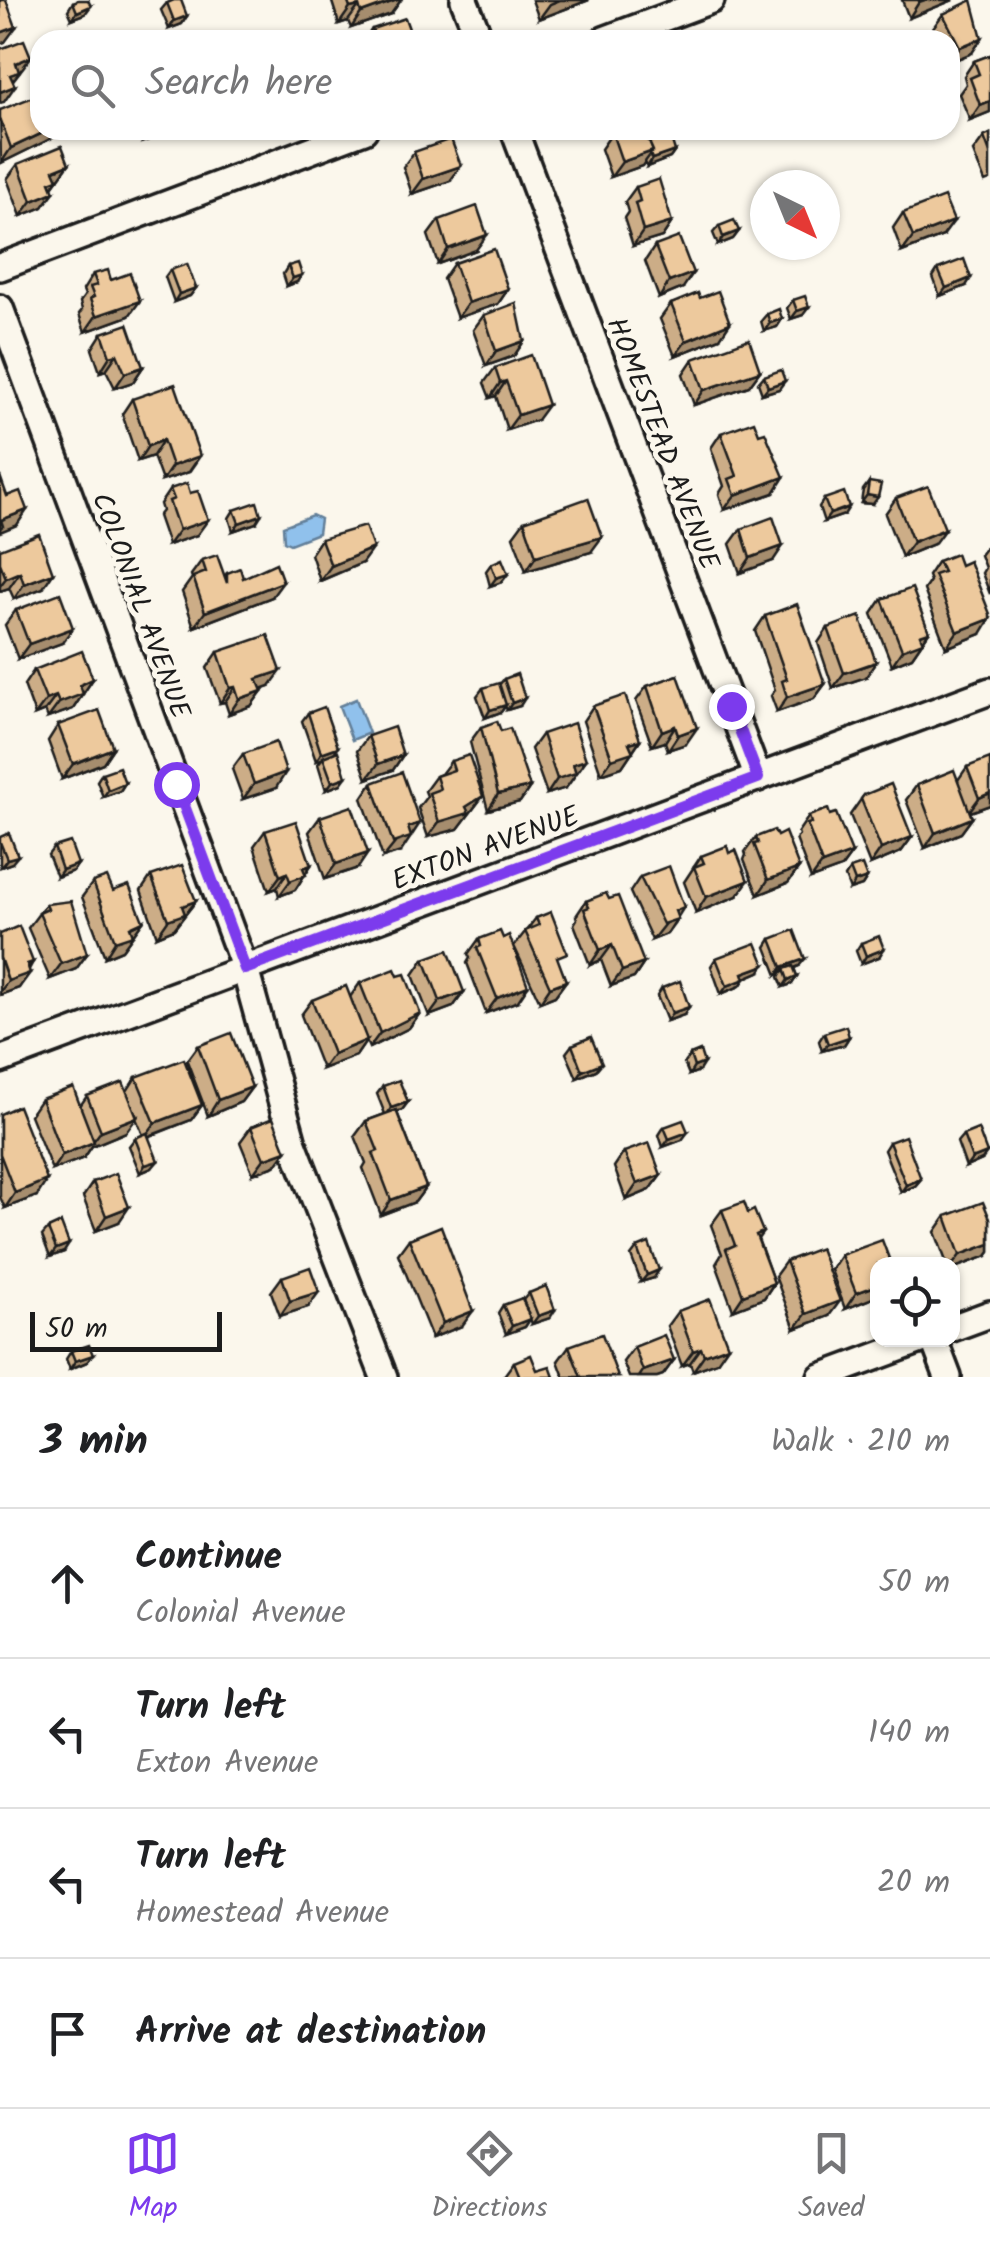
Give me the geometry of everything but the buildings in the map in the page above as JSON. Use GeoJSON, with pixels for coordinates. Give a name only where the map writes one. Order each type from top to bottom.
{"type":"FeatureCollection","features":[{"type":"Feature","properties":{"kind":"street"},"geometry":{"type":"LineString","coordinates":[[464,0],[476,30]]}},
{"type":"Feature","properties":{"kind":"street"},"geometry":{"type":"LineString","coordinates":[[631,30],[711,0]]}},
{"type":"Feature","properties":{"kind":"street"},"geometry":{"type":"LineString","coordinates":[[0,267],[337,140]]}},
{"type":"Feature","properties":{"kind":"street","name":"HOMESTEAD AVENUE"},"geometry":{"type":"LineString","coordinates":[[518,140],[758,778]]}},
{"type":"Feature","properties":{"kind":"street","name":"COLONIAL AVENUE"},"geometry":{"type":"LineString","coordinates":[[0,308],[245,969],[293,1142],[384,1377]]}},
{"type":"Feature","properties":{"kind":"street","name":"EXTON AVENUE"},"geometry":{"type":"LineString","coordinates":[[0,1060],[990,690]]}},
{"type":"Feature","properties":{"kind":"street"},"geometry":{"type":"LineString","coordinates":[[960,1325],[990,1314]]}},
{"type":"Feature","properties":{"kind":"street"},"geometry":{"type":"LineString","coordinates":[[821,1377],[902,1347]]}},
{"type":"Feature","properties":{"kind":"street"},"geometry":{"type":"LineString","coordinates":[[937,1347],[948,1377]]}},
{"type":"Feature","properties":{"kind":"water"},"geometry":{"type":"Polygon","coordinates":[[[312,515],[320,519],[318,533],[290,544],[284,541],[283,526],[312,515]]]}},
{"type":"Feature","properties":{"kind":"water"},"geometry":{"type":"Polygon","coordinates":[[[356,699],[369,733],[352,740],[339,706],[356,699]]]}},
{"type":"Feature","properties":{"kind":"route"},"geometry":{"type":"LineString","coordinates":[[176,784],[245,969],[758,778],[731,706]]}}]}
